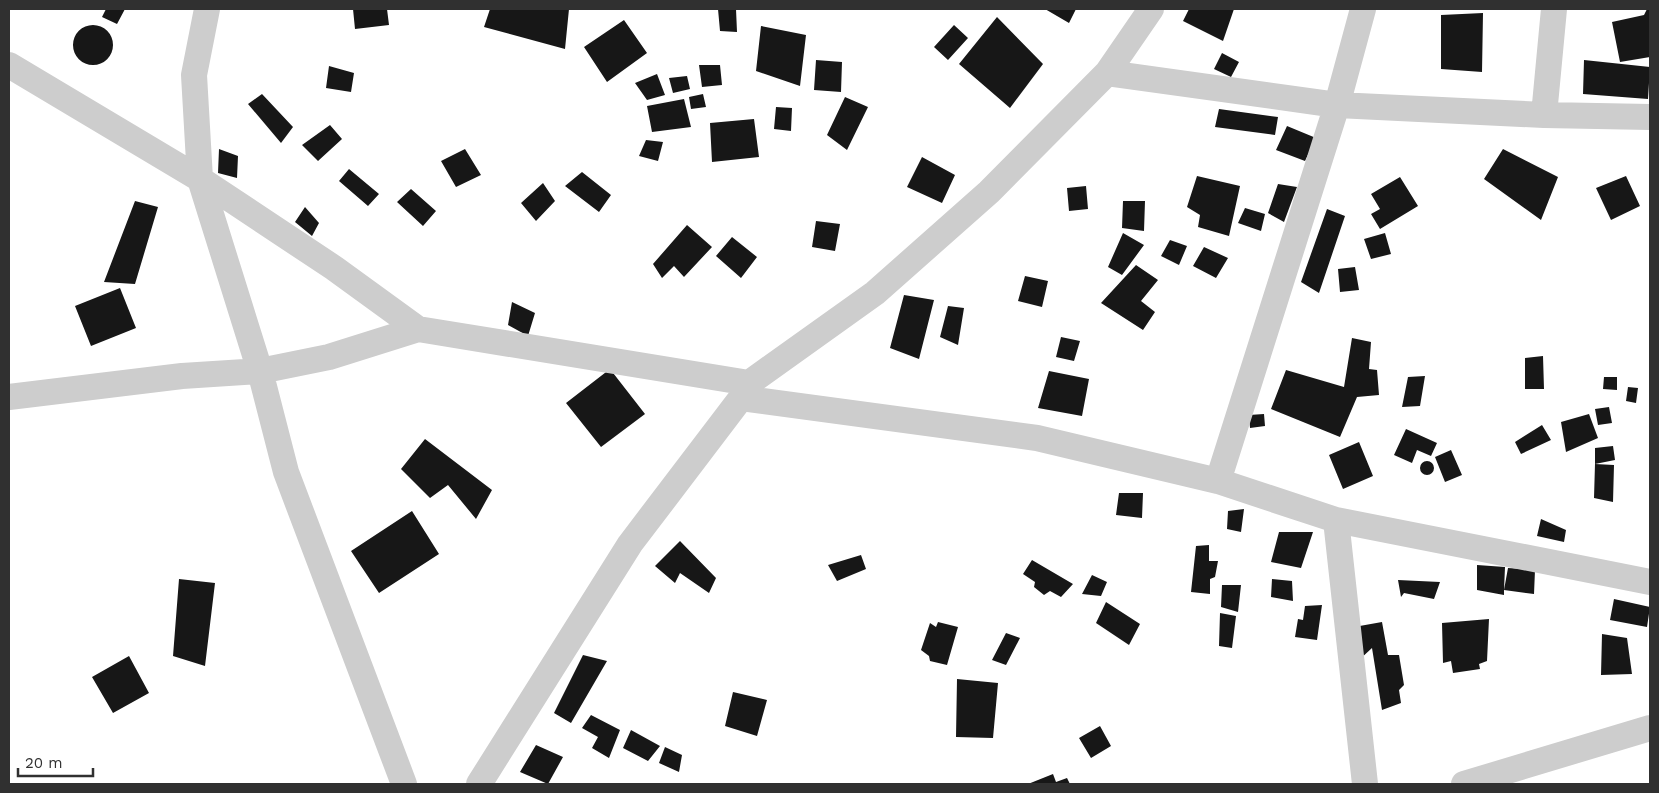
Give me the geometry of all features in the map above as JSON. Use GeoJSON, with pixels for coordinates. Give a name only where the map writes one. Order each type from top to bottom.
{"type":"FeatureCollection","features":[{"type":"Feature","properties":{"kind":"street"},"geometry":{"type":"LineString","coordinates":[[207,9],[194,75],[200,179],[260,371],[286,472],[404,784]]}},
{"type":"Feature","properties":{"kind":"street"},"geometry":{"type":"LineString","coordinates":[[479,784],[630,544],[745,391],[875,293],[989,192],[1107,73],[1151,9]]}},
{"type":"Feature","properties":{"kind":"street"},"geometry":{"type":"LineString","coordinates":[[1218,481],[1337,105],[1363,9]]}},
{"type":"Feature","properties":{"kind":"street"},"geometry":{"type":"LineString","coordinates":[[1544,115],[1554,9]]}},
{"type":"Feature","properties":{"kind":"street"},"geometry":{"type":"LineString","coordinates":[[9,65],[200,179],[334,268],[418,329],[745,391],[1037,438],[1218,481],[1336,520],[1650,582]]}},
{"type":"Feature","properties":{"kind":"street"},"geometry":{"type":"LineString","coordinates":[[1107,73],[1337,105],[1544,115],[1650,117]]}},
{"type":"Feature","properties":{"kind":"street"},"geometry":{"type":"LineString","coordinates":[[9,397],[182,376],[260,371],[328,357],[418,329]]}},
{"type":"Feature","properties":{"kind":"street"},"geometry":{"type":"LineString","coordinates":[[1336,520],[1364,784]]}},
{"type":"Feature","properties":{"kind":"street"},"geometry":{"type":"LineString","coordinates":[[1464,784],[1650,728]]}},
{"type":"Feature","properties":{"kind":"building"},"geometry":{"type":"Polygon","coordinates":[[[106,9],[125,9],[117,24],[102,17],[106,9]]]}},
{"type":"Feature","properties":{"kind":"building"},"geometry":{"type":"Polygon","coordinates":[[[353,9],[387,9],[389,25],[355,29],[353,9]]]}},
{"type":"Feature","properties":{"kind":"building"},"geometry":{"type":"Polygon","coordinates":[[[490,9],[569,9],[565,49],[484,27],[490,9]]]}},
{"type":"Feature","properties":{"kind":"building"},"geometry":{"type":"Polygon","coordinates":[[[718,9],[736,9],[737,32],[720,31],[718,9]]]}},
{"type":"Feature","properties":{"kind":"building"},"geometry":{"type":"Polygon","coordinates":[[[1045,9],[1076,9],[1069,23],[1045,9]]]}},
{"type":"Feature","properties":{"kind":"building"},"geometry":{"type":"Polygon","coordinates":[[[1189,9],[1234,9],[1223,41],[1183,21],[1189,9]]]}},
{"type":"Feature","properties":{"kind":"building"},"geometry":{"type":"Polygon","coordinates":[[[1647,9],[1650,9],[1650,57],[1620,62],[1612,22],[1644,15],[1647,9]]]}},
{"type":"Feature","properties":{"kind":"building"},"geometry":{"type":"Polygon","coordinates":[[[1483,13],[1482,72],[1441,69],[1441,15],[1483,13]]]}},
{"type":"Feature","properties":{"kind":"building"},"geometry":{"type":"Polygon","coordinates":[[[997,17],[1043,64],[1010,108],[959,64],[997,17]]]}},
{"type":"Feature","properties":{"kind":"building"},"geometry":{"type":"Polygon","coordinates":[[[624,20],[647,53],[607,82],[584,47],[624,20]]]}},
{"type":"Feature","properties":{"kind":"building"},"geometry":{"type":"Polygon","coordinates":[[[97,25],[104,28],[110,34],[113,45],[112,53],[104,62],[97,65],[89,65],[82,62],[74,53],[73,41],[76,34],[85,26],[97,25]]]}},
{"type":"Feature","properties":{"kind":"building"},"geometry":{"type":"Polygon","coordinates":[[[954,25],[968,38],[948,60],[934,47],[954,25]]]}},
{"type":"Feature","properties":{"kind":"building"},"geometry":{"type":"Polygon","coordinates":[[[761,26],[806,35],[800,86],[756,71],[761,26]]]}},
{"type":"Feature","properties":{"kind":"building"},"geometry":{"type":"Polygon","coordinates":[[[1222,53],[1239,62],[1231,77],[1214,69],[1222,53]]]}},
{"type":"Feature","properties":{"kind":"building"},"geometry":{"type":"Polygon","coordinates":[[[816,60],[842,62],[841,92],[814,90],[816,60]]]}},
{"type":"Feature","properties":{"kind":"building"},"geometry":{"type":"Polygon","coordinates":[[[1584,60],[1650,67],[1648,99],[1583,94],[1584,60]]]}},
{"type":"Feature","properties":{"kind":"building"},"geometry":{"type":"Polygon","coordinates":[[[699,65],[720,65],[722,85],[702,87],[699,65]]]}},
{"type":"Feature","properties":{"kind":"building"},"geometry":{"type":"Polygon","coordinates":[[[329,66],[354,73],[351,92],[326,88],[329,66]]]}},
{"type":"Feature","properties":{"kind":"building"},"geometry":{"type":"Polygon","coordinates":[[[657,74],[665,95],[647,100],[635,83],[657,74]]]}},
{"type":"Feature","properties":{"kind":"building"},"geometry":{"type":"Polygon","coordinates":[[[687,76],[690,89],[673,93],[669,78],[687,76]]]}},
{"type":"Feature","properties":{"kind":"building"},"geometry":{"type":"Polygon","coordinates":[[[262,94],[293,127],[281,143],[248,104],[262,94]]]}},
{"type":"Feature","properties":{"kind":"building"},"geometry":{"type":"Polygon","coordinates":[[[703,94],[706,107],[691,109],[689,97],[703,94]]]}},
{"type":"Feature","properties":{"kind":"building"},"geometry":{"type":"Polygon","coordinates":[[[845,97],[868,107],[847,150],[827,135],[845,97]]]}},
{"type":"Feature","properties":{"kind":"building"},"geometry":{"type":"Polygon","coordinates":[[[684,99],[691,127],[652,132],[647,106],[684,99]]]}},
{"type":"Feature","properties":{"kind":"building"},"geometry":{"type":"Polygon","coordinates":[[[776,107],[792,108],[791,131],[774,129],[776,107]]]}},
{"type":"Feature","properties":{"kind":"building"},"geometry":{"type":"Polygon","coordinates":[[[1219,109],[1278,117],[1275,135],[1215,127],[1219,109]]]}},
{"type":"Feature","properties":{"kind":"building"},"geometry":{"type":"Polygon","coordinates":[[[754,119],[759,157],[712,162],[710,123],[754,119]]]}},
{"type":"Feature","properties":{"kind":"building"},"geometry":{"type":"Polygon","coordinates":[[[330,125],[342,139],[318,161],[302,145],[330,125]]]}},
{"type":"Feature","properties":{"kind":"building"},"geometry":{"type":"Polygon","coordinates":[[[1287,126],[1316,138],[1305,161],[1276,150],[1287,126]]]}},
{"type":"Feature","properties":{"kind":"building"},"geometry":{"type":"Polygon","coordinates":[[[646,140],[663,142],[658,161],[639,156],[646,140]]]}},
{"type":"Feature","properties":{"kind":"building"},"geometry":{"type":"Polygon","coordinates":[[[219,149],[238,156],[237,178],[218,173],[219,149]]]}},
{"type":"Feature","properties":{"kind":"building"},"geometry":{"type":"Polygon","coordinates":[[[465,149],[481,175],[456,187],[441,161],[465,149]]]}},
{"type":"Feature","properties":{"kind":"building"},"geometry":{"type":"Polygon","coordinates":[[[1503,149],[1558,177],[1541,220],[1484,179],[1503,149]]]}},
{"type":"Feature","properties":{"kind":"building"},"geometry":{"type":"Polygon","coordinates":[[[922,157],[955,175],[942,203],[907,187],[922,157]]]}},
{"type":"Feature","properties":{"kind":"building"},"geometry":{"type":"Polygon","coordinates":[[[349,169],[379,194],[368,206],[339,181],[349,169]]]}},
{"type":"Feature","properties":{"kind":"building"},"geometry":{"type":"Polygon","coordinates":[[[582,172],[611,195],[599,212],[565,186],[582,172]]]}},
{"type":"Feature","properties":{"kind":"building"},"geometry":{"type":"Polygon","coordinates":[[[1197,176],[1240,186],[1229,236],[1198,227],[1200,215],[1187,207],[1197,176]]]}},
{"type":"Feature","properties":{"kind":"building"},"geometry":{"type":"Polygon","coordinates":[[[1626,176],[1640,206],[1611,220],[1596,188],[1626,176]]]}},
{"type":"Feature","properties":{"kind":"building"},"geometry":{"type":"Polygon","coordinates":[[[1400,177],[1418,206],[1380,229],[1371,214],[1380,209],[1371,194],[1400,177]]]}},
{"type":"Feature","properties":{"kind":"building"},"geometry":{"type":"Polygon","coordinates":[[[543,183],[555,201],[536,221],[521,203],[543,183]]]}},
{"type":"Feature","properties":{"kind":"building"},"geometry":{"type":"Polygon","coordinates":[[[1278,184],[1297,187],[1284,222],[1268,213],[1278,184]]]}},
{"type":"Feature","properties":{"kind":"building"},"geometry":{"type":"Polygon","coordinates":[[[1086,186],[1088,209],[1069,211],[1067,188],[1086,186]]]}},
{"type":"Feature","properties":{"kind":"building"},"geometry":{"type":"Polygon","coordinates":[[[411,189],[436,211],[423,226],[397,202],[411,189]]]}},
{"type":"Feature","properties":{"kind":"building"},"geometry":{"type":"Polygon","coordinates":[[[135,201],[158,207],[135,284],[104,282],[135,201]]]}},
{"type":"Feature","properties":{"kind":"building"},"geometry":{"type":"Polygon","coordinates":[[[1123,201],[1145,201],[1144,231],[1122,228],[1123,201]]]}},
{"type":"Feature","properties":{"kind":"building"},"geometry":{"type":"Polygon","coordinates":[[[305,207],[319,223],[312,236],[295,222],[305,207]]]}},
{"type":"Feature","properties":{"kind":"building"},"geometry":{"type":"Polygon","coordinates":[[[1245,208],[1265,214],[1261,231],[1238,223],[1245,208]]]}},
{"type":"Feature","properties":{"kind":"building"},"geometry":{"type":"Polygon","coordinates":[[[1327,209],[1345,216],[1319,293],[1301,282],[1327,209]]]}},
{"type":"Feature","properties":{"kind":"building"},"geometry":{"type":"Polygon","coordinates":[[[816,221],[840,224],[835,251],[812,247],[816,221]]]}},
{"type":"Feature","properties":{"kind":"building"},"geometry":{"type":"Polygon","coordinates":[[[687,225],[712,247],[684,277],[674,266],[662,278],[653,264],[687,225]]]}},
{"type":"Feature","properties":{"kind":"building"},"geometry":{"type":"Polygon","coordinates":[[[1123,233],[1144,245],[1122,275],[1108,267],[1123,233]]]}},
{"type":"Feature","properties":{"kind":"building"},"geometry":{"type":"Polygon","coordinates":[[[1385,233],[1391,254],[1371,259],[1364,239],[1385,233]]]}},
{"type":"Feature","properties":{"kind":"building"},"geometry":{"type":"Polygon","coordinates":[[[732,237],[757,257],[741,278],[716,256],[732,237]]]}},
{"type":"Feature","properties":{"kind":"building"},"geometry":{"type":"Polygon","coordinates":[[[1170,240],[1187,246],[1179,265],[1161,256],[1170,240]]]}},
{"type":"Feature","properties":{"kind":"building"},"geometry":{"type":"Polygon","coordinates":[[[1204,247],[1228,258],[1216,278],[1193,266],[1204,247]]]}},
{"type":"Feature","properties":{"kind":"building"},"geometry":{"type":"Polygon","coordinates":[[[1136,265],[1158,280],[1141,301],[1155,312],[1143,330],[1101,303],[1136,265]]]}},
{"type":"Feature","properties":{"kind":"building"},"geometry":{"type":"Polygon","coordinates":[[[1355,267],[1359,290],[1340,292],[1338,269],[1355,267]]]}},
{"type":"Feature","properties":{"kind":"building"},"geometry":{"type":"Polygon","coordinates":[[[1025,276],[1048,281],[1042,307],[1018,301],[1025,276]]]}},
{"type":"Feature","properties":{"kind":"building"},"geometry":{"type":"Polygon","coordinates":[[[120,288],[136,328],[91,346],[75,306],[120,288]]]}},
{"type":"Feature","properties":{"kind":"building"},"geometry":{"type":"Polygon","coordinates":[[[904,295],[934,300],[919,359],[890,348],[904,295]]]}},
{"type":"Feature","properties":{"kind":"building"},"geometry":{"type":"Polygon","coordinates":[[[512,302],[535,313],[528,336],[508,325],[512,302]]]}},
{"type":"Feature","properties":{"kind":"building"},"geometry":{"type":"Polygon","coordinates":[[[948,306],[964,308],[958,345],[940,337],[948,306]]]}},
{"type":"Feature","properties":{"kind":"building"},"geometry":{"type":"Polygon","coordinates":[[[1061,337],[1080,341],[1074,361],[1056,357],[1061,337]]]}},
{"type":"Feature","properties":{"kind":"building"},"geometry":{"type":"Polygon","coordinates":[[[1352,338],[1371,342],[1369,369],[1377,370],[1379,395],[1357,397],[1340,437],[1271,409],[1286,370],[1344,387],[1352,338]]]}},
{"type":"Feature","properties":{"kind":"building"},"geometry":{"type":"Polygon","coordinates":[[[1543,356],[1544,389],[1525,389],[1525,358],[1543,356]]]}},
{"type":"Feature","properties":{"kind":"building"},"geometry":{"type":"Polygon","coordinates":[[[610,369],[645,414],[601,447],[566,403],[610,369]]]}},
{"type":"Feature","properties":{"kind":"building"},"geometry":{"type":"Polygon","coordinates":[[[1049,371],[1089,379],[1082,416],[1038,408],[1049,371]]]}},
{"type":"Feature","properties":{"kind":"building"},"geometry":{"type":"Polygon","coordinates":[[[1425,376],[1420,406],[1402,407],[1408,377],[1425,376]]]}},
{"type":"Feature","properties":{"kind":"building"},"geometry":{"type":"Polygon","coordinates":[[[1604,377],[1617,377],[1617,390],[1603,389],[1604,377]]]}},
{"type":"Feature","properties":{"kind":"building"},"geometry":{"type":"Polygon","coordinates":[[[1628,387],[1638,388],[1636,403],[1626,401],[1628,387]]]}},
{"type":"Feature","properties":{"kind":"building"},"geometry":{"type":"Polygon","coordinates":[[[1609,407],[1612,423],[1598,425],[1595,409],[1609,407]]]}},
{"type":"Feature","properties":{"kind":"building"},"geometry":{"type":"Polygon","coordinates":[[[1264,414],[1265,426],[1250,428],[1249,415],[1264,414]]]}},
{"type":"Feature","properties":{"kind":"building"},"geometry":{"type":"Polygon","coordinates":[[[1589,414],[1598,438],[1566,452],[1561,422],[1589,414]]]}},
{"type":"Feature","properties":{"kind":"building"},"geometry":{"type":"Polygon","coordinates":[[[1542,425],[1551,440],[1521,454],[1515,442],[1542,425]]]}},
{"type":"Feature","properties":{"kind":"building"},"geometry":{"type":"Polygon","coordinates":[[[1406,429],[1437,443],[1431,456],[1417,450],[1412,463],[1394,455],[1406,429]]]}},
{"type":"Feature","properties":{"kind":"building"},"geometry":{"type":"Polygon","coordinates":[[[425,439],[492,490],[476,519],[448,485],[430,498],[401,469],[425,439]]]}},
{"type":"Feature","properties":{"kind":"building"},"geometry":{"type":"Polygon","coordinates":[[[1359,442],[1373,476],[1343,489],[1329,455],[1359,442]]]}},
{"type":"Feature","properties":{"kind":"building"},"geometry":{"type":"Polygon","coordinates":[[[1613,446],[1615,460],[1595,464],[1595,448],[1613,446]]]}},
{"type":"Feature","properties":{"kind":"building"},"geometry":{"type":"Polygon","coordinates":[[[1451,450],[1462,475],[1445,482],[1435,457],[1451,450]]]}},
{"type":"Feature","properties":{"kind":"building"},"geometry":{"type":"Polygon","coordinates":[[[1424,461],[1430,461],[1434,468],[1430,475],[1424,475],[1420,471],[1420,465],[1424,461]]]}},
{"type":"Feature","properties":{"kind":"building"},"geometry":{"type":"Polygon","coordinates":[[[1595,464],[1614,465],[1613,502],[1594,498],[1595,464]]]}},
{"type":"Feature","properties":{"kind":"building"},"geometry":{"type":"Polygon","coordinates":[[[1119,493],[1143,493],[1142,518],[1116,515],[1119,493]]]}},
{"type":"Feature","properties":{"kind":"building"},"geometry":{"type":"Polygon","coordinates":[[[1244,509],[1241,532],[1227,529],[1228,511],[1244,509]]]}},
{"type":"Feature","properties":{"kind":"building"},"geometry":{"type":"Polygon","coordinates":[[[412,511],[439,554],[379,593],[351,551],[412,511]]]}},
{"type":"Feature","properties":{"kind":"building"},"geometry":{"type":"Polygon","coordinates":[[[1541,519],[1566,530],[1564,542],[1537,536],[1541,519]]]}},
{"type":"Feature","properties":{"kind":"building"},"geometry":{"type":"Polygon","coordinates":[[[1279,532],[1313,532],[1301,568],[1271,562],[1279,532]]]}},
{"type":"Feature","properties":{"kind":"building"},"geometry":{"type":"Polygon","coordinates":[[[680,541],[716,578],[709,593],[680,573],[675,583],[655,566],[680,541]]]}},
{"type":"Feature","properties":{"kind":"building"},"geometry":{"type":"Polygon","coordinates":[[[1209,545],[1209,561],[1218,561],[1215,577],[1210,579],[1210,594],[1191,592],[1196,546],[1209,545]]]}},
{"type":"Feature","properties":{"kind":"building"},"geometry":{"type":"Polygon","coordinates":[[[861,555],[866,569],[837,581],[828,565],[861,555]]]}},
{"type":"Feature","properties":{"kind":"building"},"geometry":{"type":"Polygon","coordinates":[[[1032,560],[1073,584],[1061,597],[1050,591],[1044,595],[1034,587],[1035,582],[1023,574],[1032,560]]]}},
{"type":"Feature","properties":{"kind":"building"},"geometry":{"type":"Polygon","coordinates":[[[1477,565],[1505,567],[1504,595],[1477,590],[1477,565]]]}},
{"type":"Feature","properties":{"kind":"building"},"geometry":{"type":"Polygon","coordinates":[[[1508,568],[1535,570],[1534,594],[1504,590],[1508,568]]]}},
{"type":"Feature","properties":{"kind":"building"},"geometry":{"type":"Polygon","coordinates":[[[1092,575],[1107,582],[1101,596],[1082,594],[1092,575]]]}},
{"type":"Feature","properties":{"kind":"building"},"geometry":{"type":"Polygon","coordinates":[[[179,579],[215,583],[205,666],[173,656],[179,579]]]}},
{"type":"Feature","properties":{"kind":"building"},"geometry":{"type":"Polygon","coordinates":[[[1272,579],[1292,581],[1293,601],[1271,597],[1272,579]]]}},
{"type":"Feature","properties":{"kind":"building"},"geometry":{"type":"Polygon","coordinates":[[[1398,580],[1440,582],[1434,599],[1404,593],[1401,597],[1398,580]]]}},
{"type":"Feature","properties":{"kind":"building"},"geometry":{"type":"Polygon","coordinates":[[[1222,585],[1241,585],[1238,612],[1221,607],[1222,585]]]}},
{"type":"Feature","properties":{"kind":"building"},"geometry":{"type":"Polygon","coordinates":[[[1614,599],[1650,607],[1647,627],[1610,620],[1614,599]]]}},
{"type":"Feature","properties":{"kind":"building"},"geometry":{"type":"Polygon","coordinates":[[[1106,602],[1140,624],[1129,645],[1096,623],[1106,602]]]}},
{"type":"Feature","properties":{"kind":"building"},"geometry":{"type":"Polygon","coordinates":[[[1322,605],[1317,640],[1295,637],[1298,619],[1303,620],[1305,606],[1322,605]]]}},
{"type":"Feature","properties":{"kind":"building"},"geometry":{"type":"Polygon","coordinates":[[[1220,613],[1236,616],[1232,648],[1219,646],[1220,613]]]}},
{"type":"Feature","properties":{"kind":"building"},"geometry":{"type":"Polygon","coordinates":[[[1489,619],[1487,661],[1479,664],[1480,669],[1453,673],[1451,661],[1443,663],[1442,623],[1489,619]]]}},
{"type":"Feature","properties":{"kind":"building"},"geometry":{"type":"Polygon","coordinates":[[[938,622],[958,627],[947,665],[930,661],[929,656],[921,650],[930,623],[936,627],[938,622]]]}},
{"type":"Feature","properties":{"kind":"building"},"geometry":{"type":"Polygon","coordinates":[[[1382,622],[1388,655],[1399,655],[1404,685],[1399,690],[1401,703],[1382,710],[1372,648],[1359,660],[1354,627],[1382,622]]]}},
{"type":"Feature","properties":{"kind":"building"},"geometry":{"type":"Polygon","coordinates":[[[1006,633],[1020,638],[1006,665],[992,660],[1006,633]]]}},
{"type":"Feature","properties":{"kind":"building"},"geometry":{"type":"Polygon","coordinates":[[[1602,634],[1627,638],[1632,674],[1601,675],[1602,634]]]}},
{"type":"Feature","properties":{"kind":"building"},"geometry":{"type":"Polygon","coordinates":[[[583,655],[607,661],[571,723],[554,713],[583,655]]]}},
{"type":"Feature","properties":{"kind":"building"},"geometry":{"type":"Polygon","coordinates":[[[129,656],[149,693],[113,713],[92,677],[129,656]]]}},
{"type":"Feature","properties":{"kind":"building"},"geometry":{"type":"Polygon","coordinates":[[[957,679],[998,683],[993,738],[956,737],[957,679]]]}},
{"type":"Feature","properties":{"kind":"building"},"geometry":{"type":"Polygon","coordinates":[[[733,692],[767,700],[757,736],[725,726],[733,692]]]}},
{"type":"Feature","properties":{"kind":"building"},"geometry":{"type":"Polygon","coordinates":[[[591,715],[620,730],[609,758],[592,748],[598,737],[582,728],[591,715]]]}},
{"type":"Feature","properties":{"kind":"building"},"geometry":{"type":"Polygon","coordinates":[[[1100,726],[1111,746],[1091,758],[1079,738],[1100,726]]]}},
{"type":"Feature","properties":{"kind":"building"},"geometry":{"type":"Polygon","coordinates":[[[631,730],[660,746],[648,761],[623,748],[631,730]]]}},
{"type":"Feature","properties":{"kind":"building"},"geometry":{"type":"Polygon","coordinates":[[[536,745],[563,757],[548,784],[520,772],[536,745]]]}},
{"type":"Feature","properties":{"kind":"building"},"geometry":{"type":"Polygon","coordinates":[[[665,747],[682,755],[679,772],[659,763],[665,747]]]}},
{"type":"Feature","properties":{"kind":"building"},"geometry":{"type":"Polygon","coordinates":[[[1053,774],[1056,782],[1067,778],[1070,784],[1028,784],[1053,774]]]}}]}
